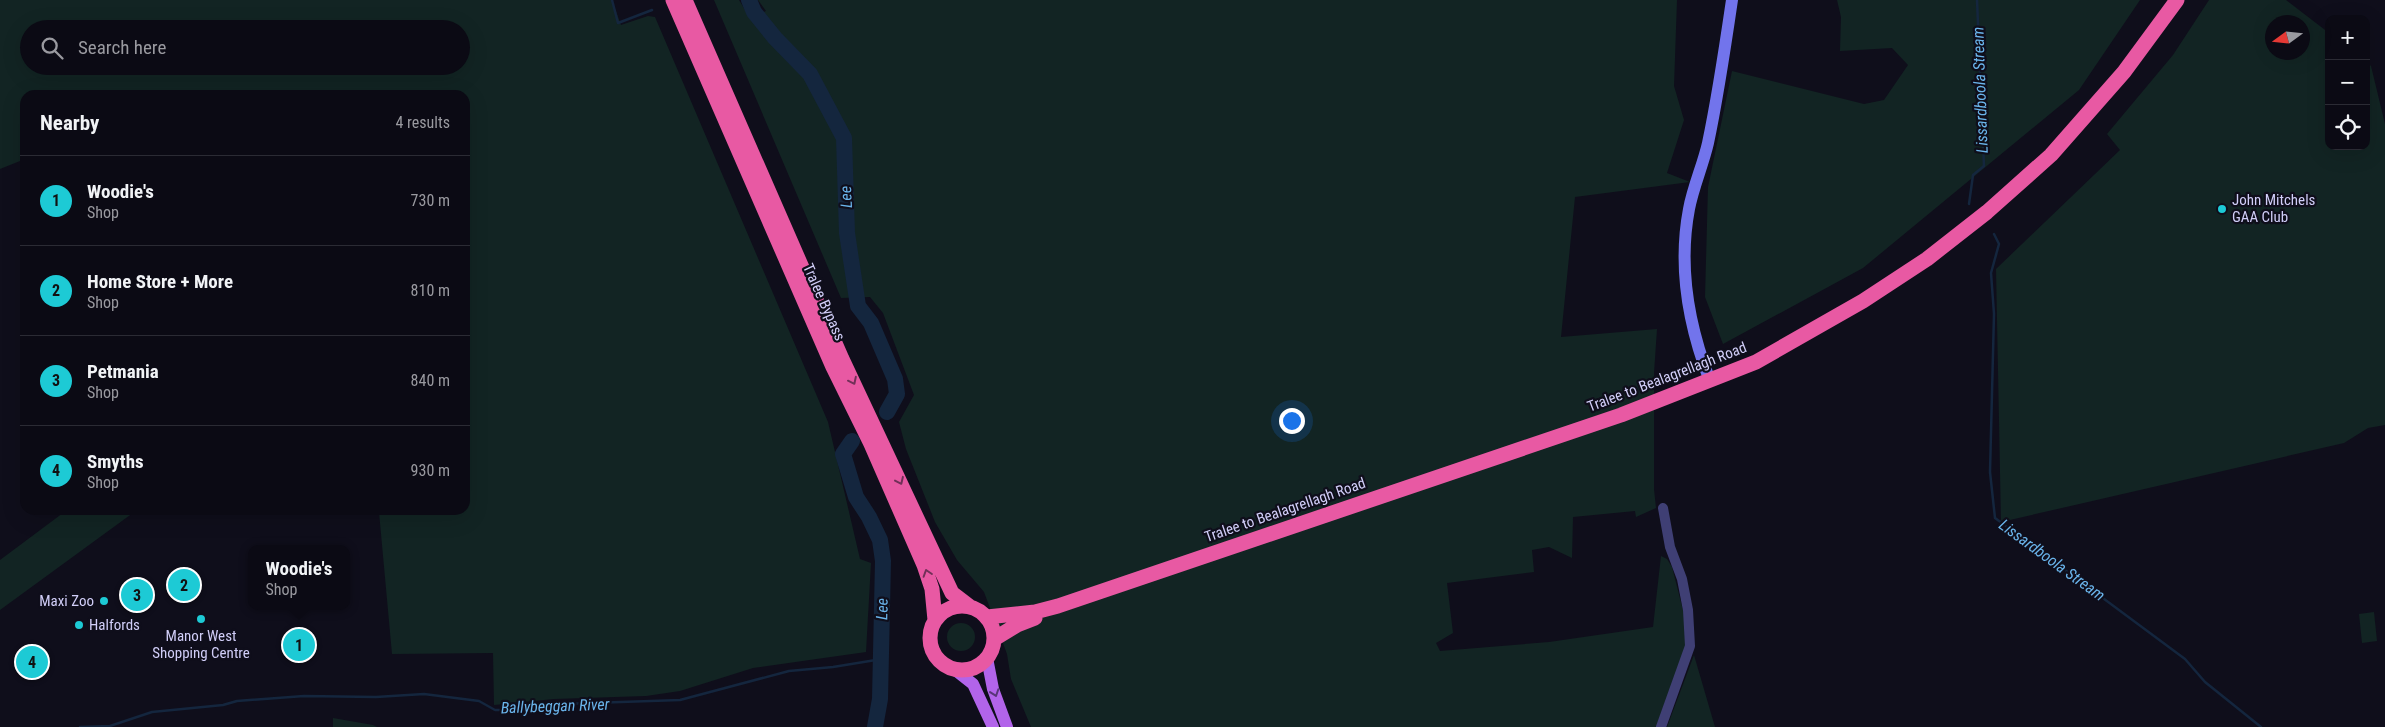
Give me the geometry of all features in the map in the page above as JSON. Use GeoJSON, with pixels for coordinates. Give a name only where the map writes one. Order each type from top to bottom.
{"type":"FeatureCollection","features":[{"type":"Feature","properties":{"kind":"highway","name":"Tralee Bypass"},"geometry":{"type":"LineString","coordinates":[[673,0],[833,367],[863,414]]}},
{"type":"Feature","properties":{"kind":"highway","name":"Tralee Bypass"},"geometry":{"type":"LineString","coordinates":[[685,0],[863,414],[952,594],[969,606]]}},
{"type":"Feature","properties":{"kind":"highway","name":"Tralee to Bealagrellagh Road"},"geometry":{"type":"LineString","coordinates":[[987,617],[1035,612],[1058,606],[1621,415],[1756,362],[1863,302],[1927,259],[1987,212],[2051,155],[2124,72],[2177,0]]}},
{"type":"Feature","properties":{"kind":"highway","name":"Tralee Bypass"},"geometry":{"type":"LineString","coordinates":[[876,440],[932,589],[935,620]]}},
{"type":"Feature","properties":{"kind":"highway"},"geometry":{"type":"LineString","coordinates":[[969,606],[978,609],[987,617],[991,624],[994,639],[987,658],[972,668],[954,669],[938,659],[933,651],[930,635],[935,620],[950,608],[969,606]]}},
{"type":"Feature","properties":{"kind":"highway","name":"Tralee to Bealagrellagh Road"},"geometry":{"type":"LineString","coordinates":[[994,639],[1017,625],[1058,606]]}},
{"type":"Feature","properties":{"kind":"main road"},"geometry":{"type":"LineString","coordinates":[[987,658],[993,689],[1007,727]]}},
{"type":"Feature","properties":{"kind":"main road"},"geometry":{"type":"LineString","coordinates":[[954,669],[973,684],[993,727]]}},
{"type":"Feature","properties":{"kind":"street"},"geometry":{"type":"LineString","coordinates":[[1710,381],[1701,360],[1688,305],[1686,234],[1689,208],[1707,146],[1714,112],[1732,0]]}},
{"type":"Feature","properties":{"kind":"street"},"geometry":{"type":"LineString","coordinates":[[1661,727],[1690,646],[1688,610],[1682,579],[1670,547],[1663,508]]}},
{"type":"Feature","properties":{"kind":"shaded area"},"geometry":{"type":"Polygon","coordinates":[[[0,0],[612,0],[621,25],[648,16],[655,17],[828,422],[860,559],[871,563],[866,652],[753,668],[680,691],[646,696],[554,699],[494,705],[493,653],[392,654],[379,515],[470,515],[470,90],[20,90],[20,161],[0,169],[0,0]]]}},
{"type":"Feature","properties":{"kind":"shaded area"},"geometry":{"type":"Polygon","coordinates":[[[714,0],[739,0],[750,18],[766,11],[758,0],[1677,0],[1674,86],[1684,120],[1667,173],[1690,182],[1575,197],[1561,337],[1657,329],[1654,373],[1654,489],[1656,508],[1636,517],[1635,511],[1573,517],[1572,558],[1549,547],[1532,550],[1534,572],[1447,583],[1453,633],[1436,643],[1440,651],[1549,642],[1653,627],[1661,556],[1667,559],[1672,567],[1685,618],[1685,648],[1656,727],[1031,727],[1011,679],[1007,654],[984,592],[957,560],[935,522],[906,449],[899,422],[914,395],[883,313],[870,297],[841,298],[714,0]]]}},
{"type":"Feature","properties":{"kind":"shaded area"},"geometry":{"type":"Polygon","coordinates":[[[1837,0],[2140,0],[2079,90],[1863,268],[1723,344],[1705,297],[1708,187],[1732,71],[1864,104],[1884,100],[1908,65],[1892,48],[1840,51],[1841,17],[1837,0]]]}},
{"type":"Feature","properties":{"kind":"shaded area","name":"John Mitchels GAA Club"},"geometry":{"type":"Polygon","coordinates":[[[2209,0],[2286,0],[2306,15],[2265,15],[2265,60],[2310,60],[2310,18],[2325,30],[2325,150],[2370,150],[2371,66],[2385,124],[2385,425],[2368,428],[2344,443],[2001,522],[1996,269],[2120,150],[2107,134],[2173,55],[2209,0]]]}},
{"type":"Feature","properties":{"kind":"shaded area"},"geometry":{"type":"Polygon","coordinates":[[[60,515],[130,515],[0,610],[0,560],[60,515]]]}},
{"type":"Feature","properties":{"kind":"shaded area"},"geometry":{"type":"Polygon","coordinates":[[[2374,612],[2377,641],[2362,643],[2359,614],[2374,612]]]}},
{"type":"Feature","properties":{"kind":"shaded area"},"geometry":{"type":"Polygon","coordinates":[[[961,623],[971,627],[975,637],[971,647],[961,651],[951,647],[947,637],[951,627],[961,623]]]}},
{"type":"Feature","properties":{"kind":"shaded area"},"geometry":{"type":"Polygon","coordinates":[[[1694,655],[1715,727],[1667,727],[1694,655]]]}},
{"type":"Feature","properties":{"kind":"shaded area"},"geometry":{"type":"Polygon","coordinates":[[[333,718],[373,725],[377,727],[333,727],[333,718]]]}},
{"type":"Feature","properties":{"kind":"waterway"},"geometry":{"type":"LineString","coordinates":[[612,0],[618,23],[652,10]]}},
{"type":"Feature","properties":{"kind":"waterway","name":"Lee"},"geometry":{"type":"LineString","coordinates":[[747,0],[754,12]]}},
{"type":"Feature","properties":{"kind":"waterway","name":"Lee"},"geometry":{"type":"LineString","coordinates":[[749,0],[754,12],[775,38],[810,74],[844,138],[847,233],[858,306],[871,323],[895,379],[897,394],[887,412]]}},
{"type":"Feature","properties":{"kind":"waterway","name":"Lissardboola Stream"},"geometry":{"type":"LineString","coordinates":[[1969,204],[1973,175],[1984,166],[1977,0]]}},
{"type":"Feature","properties":{"kind":"waterway","name":"Lissardboola Stream"},"geometry":{"type":"LineString","coordinates":[[1994,234],[1999,244],[1991,273],[1994,314],[1990,472],[1995,518],[2185,659],[2205,682],[2261,727]]}},
{"type":"Feature","properties":{"kind":"waterway","name":"Lee"},"geometry":{"type":"LineString","coordinates":[[852,441],[843,454],[856,497],[869,517],[880,540],[883,561],[880,699],[875,727]]}},
{"type":"Feature","properties":{"kind":"waterway","name":"Ballybeggan River"},"geometry":{"type":"LineString","coordinates":[[80,727],[110,726],[152,712],[223,705],[237,701],[304,696],[376,697],[424,694],[479,701],[495,710],[562,704],[680,700],[789,671],[833,667],[882,659]]}},
{"type":"Feature","properties":{"kind":"place","name":"John Mitchels GAA Club"},"geometry":{"type":"Point","coordinates":[2222,209]}},
{"type":"Feature","properties":{"kind":"place","name":"Home Store + More"},"geometry":{"type":"Point","coordinates":[184,585]}},
{"type":"Feature","properties":{"kind":"place","name":"Petmania"},"geometry":{"type":"Point","coordinates":[137,595]}},
{"type":"Feature","properties":{"kind":"place","name":"Maxi Zoo"},"geometry":{"type":"Point","coordinates":[104,601]}},
{"type":"Feature","properties":{"kind":"place","name":"Manor West Shopping Centre"},"geometry":{"type":"Point","coordinates":[201,619]}},
{"type":"Feature","properties":{"kind":"place","name":"Halfords"},"geometry":{"type":"Point","coordinates":[79,625]}},
{"type":"Feature","properties":{"kind":"place","name":"Woodie's"},"geometry":{"type":"Point","coordinates":[299,645]}},
{"type":"Feature","properties":{"kind":"place","name":"Smyths"},"geometry":{"type":"Point","coordinates":[32,662]}}]}
